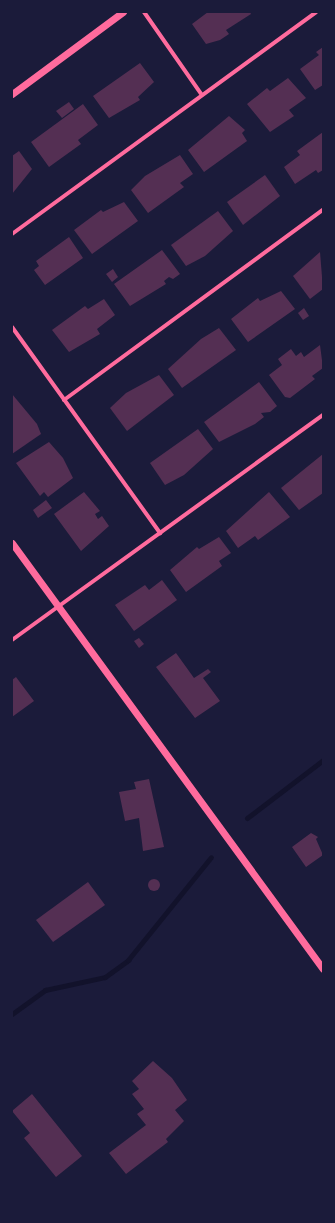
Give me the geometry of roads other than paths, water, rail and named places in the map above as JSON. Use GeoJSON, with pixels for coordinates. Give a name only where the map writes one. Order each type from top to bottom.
{"type":"FeatureCollection","features":[{"type":"Feature","properties":{"kind":"street"},"geometry":{"type":"LineString","coordinates":[[12,94],[124,12]]}},
{"type":"Feature","properties":{"kind":"street"},"geometry":{"type":"LineString","coordinates":[[144,12],[202,95]]}},
{"type":"Feature","properties":{"kind":"street"},"geometry":{"type":"LineString","coordinates":[[12,234],[316,12]]}},
{"type":"Feature","properties":{"kind":"street"},"geometry":{"type":"LineString","coordinates":[[64,400],[323,210]]}},
{"type":"Feature","properties":{"kind":"street"},"geometry":{"type":"LineString","coordinates":[[12,327],[160,533]]}},
{"type":"Feature","properties":{"kind":"street"},"geometry":{"type":"LineString","coordinates":[[12,640],[58,605],[160,533],[323,414]]}},
{"type":"Feature","properties":{"kind":"street"},"geometry":{"type":"LineString","coordinates":[[12,543],[323,969]]}},
{"type":"Feature","properties":{"kind":"waterway"},"geometry":{"type":"LineString","coordinates":[[247,818],[323,760]]}},
{"type":"Feature","properties":{"kind":"waterway"},"geometry":{"type":"LineString","coordinates":[[12,1014],[45,990],[105,977],[128,960],[211,857]]}}]}
